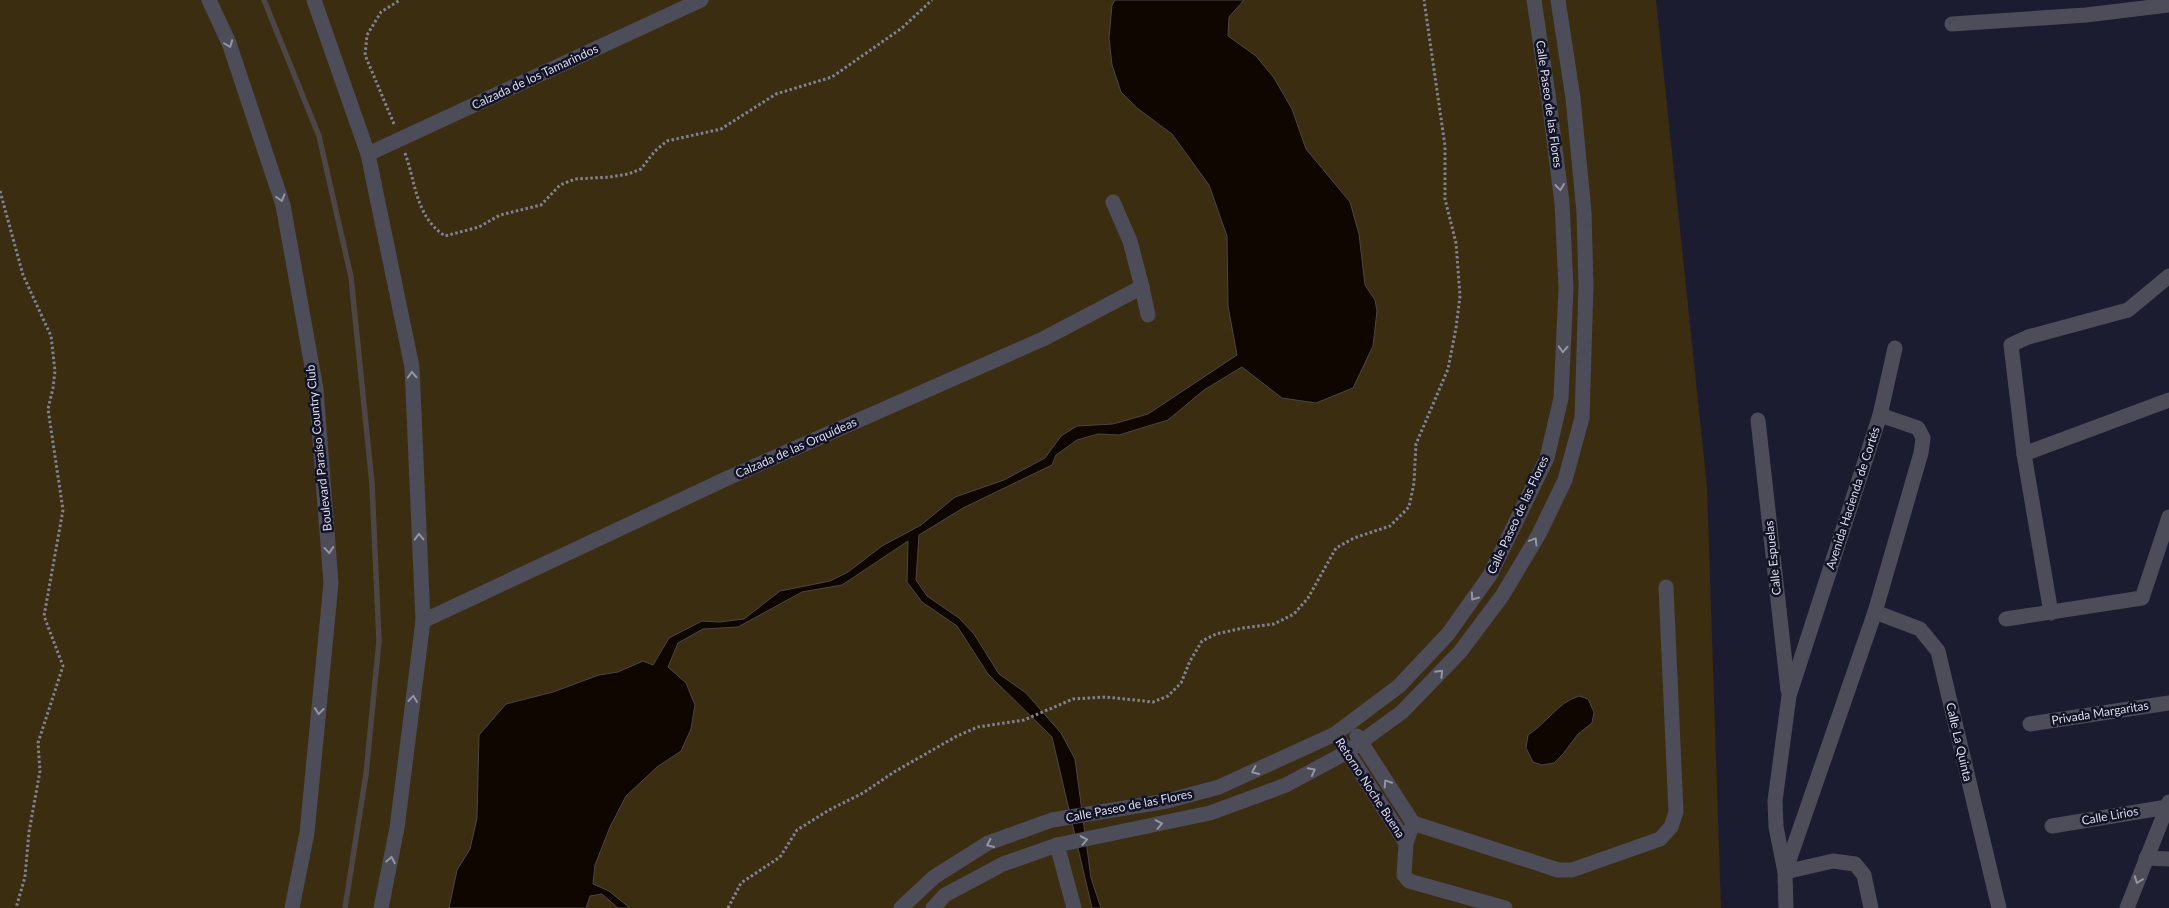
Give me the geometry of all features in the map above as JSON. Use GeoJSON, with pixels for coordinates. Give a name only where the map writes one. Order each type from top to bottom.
{"type":"FeatureCollection","features":[{"type":"Feature","properties":{"kind":"street","name":"Boulevard Paraíso Country Club"},"geometry":{"type":"LineString","coordinates":[[209,0],[230,43],[283,204],[316,389],[332,583],[307,833],[292,908]]}},
{"type":"Feature","properties":{"kind":"street"},"geometry":{"type":"LineString","coordinates":[[314,0],[368,154],[412,367],[423,621],[397,828],[381,908]]}},
{"type":"Feature","properties":{"kind":"street","name":"Calzada de los Tamarindos"},"geometry":{"type":"LineString","coordinates":[[368,154],[701,0]]}},
{"type":"Feature","properties":{"kind":"street","name":"Calle Paseo de las Flores"},"geometry":{"type":"LineString","coordinates":[[902,908],[934,877],[988,843],[1052,820],[1167,801],[1220,787],[1336,734],[1399,686],[1448,634],[1490,574],[1547,458],[1560,398],[1566,288],[1562,202],[1534,0]]}},
{"type":"Feature","properties":{"kind":"street","name":"Calle Paseo de las Flores"},"geometry":{"type":"LineString","coordinates":[[933,908],[945,895],[1004,864],[1058,845],[1210,813],[1286,785],[1347,752],[1402,712],[1460,652],[1502,596],[1539,534],[1565,480],[1582,418],[1586,286],[1584,212],[1573,98],[1558,0]]}},
{"type":"Feature","properties":{"kind":"street"},"geometry":{"type":"LineString","coordinates":[[1952,24],[2086,15],[2169,6]]}},
{"type":"Feature","properties":{"kind":"street"},"geometry":{"type":"LineString","coordinates":[[1549,101],[1573,98]]}},
{"type":"Feature","properties":{"kind":"street"},"geometry":{"type":"LineString","coordinates":[[1113,202],[1130,241],[1148,316]]}},
{"type":"Feature","properties":{"kind":"street"},"geometry":{"type":"LineString","coordinates":[[2051,612],[2024,454],[2011,346],[2028,337],[2128,310],[2169,276]]}},
{"type":"Feature","properties":{"kind":"street","name":"Calzada de las Orquídeas"},"geometry":{"type":"LineString","coordinates":[[423,621],[730,477],[1043,339],[1142,287]]}},
{"type":"Feature","properties":{"kind":"street"},"geometry":{"type":"LineString","coordinates":[[1880,415],[1895,348]]}},
{"type":"Feature","properties":{"kind":"street"},"geometry":{"type":"LineString","coordinates":[[2024,454],[2169,400]]}},
{"type":"Feature","properties":{"kind":"street","name":"Avenida Hacienda de Cortés"},"geometry":{"type":"LineString","coordinates":[[1785,872],[1875,612],[1921,453],[1923,438],[1918,428],[1880,415],[1789,696],[1775,801],[1776,826],[1785,872],[1786,908]]}},
{"type":"Feature","properties":{"kind":"street","name":"Calle Espuelas"},"geometry":{"type":"LineString","coordinates":[[1758,420],[1789,696]]}},
{"type":"Feature","properties":{"kind":"street"},"geometry":{"type":"LineString","coordinates":[[2006,619],[2142,598],[2169,517]]}},
{"type":"Feature","properties":{"kind":"street"},"geometry":{"type":"LineString","coordinates":[[1505,908],[1409,881],[1404,875],[1406,843],[1413,823],[1558,870],[1572,870],[1660,838],[1671,827],[1676,812],[1666,587]]}},
{"type":"Feature","properties":{"kind":"street","name":"Calle La Quinta"},"geometry":{"type":"LineString","coordinates":[[1875,612],[1920,629],[1938,651],[1999,908]]}},
{"type":"Feature","properties":{"kind":"street","name":"Privada Margaritas"},"geometry":{"type":"LineString","coordinates":[[2030,724],[2169,702]]}},
{"type":"Feature","properties":{"kind":"street","name":"Retorno Noche Buena"},"geometry":{"type":"LineString","coordinates":[[1350,724],[1413,823]]}},
{"type":"Feature","properties":{"kind":"street","name":"Retorno Noche Buena"},"geometry":{"type":"LineString","coordinates":[[1336,734],[1406,843]]}},
{"type":"Feature","properties":{"kind":"street"},"geometry":{"type":"LineString","coordinates":[[2127,908],[2168,804]]}},
{"type":"Feature","properties":{"kind":"street","name":"Calle Lirios"},"geometry":{"type":"LineString","coordinates":[[2052,826],[2168,804]]}},
{"type":"Feature","properties":{"kind":"street"},"geometry":{"type":"LineString","coordinates":[[1022,831],[1033,854]]}},
{"type":"Feature","properties":{"kind":"street"},"geometry":{"type":"LineString","coordinates":[[1058,845],[1074,908]]}},
{"type":"Feature","properties":{"kind":"street"},"geometry":{"type":"LineString","coordinates":[[2146,858],[2169,859]]}},
{"type":"Feature","properties":{"kind":"street"},"geometry":{"type":"LineString","coordinates":[[1785,872],[1833,862],[1855,864],[1864,875],[1871,908]]}},
{"type":"Feature","properties":{"kind":"path"},"geometry":{"type":"LineString","coordinates":[[400,0],[381,12],[367,35],[365,55],[412,172],[422,211],[433,228],[445,236],[480,227],[500,215],[542,205],[560,185],[575,179],[610,177],[628,174],[641,169],[654,151],[667,141],[688,135],[720,130],[776,94],[832,77],[902,28],[932,0]]}},
{"type":"Feature","properties":{"kind":"path"},"geometry":{"type":"LineString","coordinates":[[728,908],[741,883],[780,858],[797,830],[958,736],[978,727],[1024,720],[1050,707],[1073,699],[1106,697],[1153,702],[1168,696],[1181,683],[1190,661],[1202,641],[1216,634],[1274,624],[1294,614],[1308,598],[1336,548],[1354,538],[1390,526],[1409,507],[1414,483],[1416,444],[1448,369],[1460,296],[1456,243],[1444,199],[1445,146],[1424,0]]}},
{"type":"Feature","properties":{"kind":"path"},"geometry":{"type":"LineString","coordinates":[[0,191],[23,275],[52,336],[55,371],[54,388],[48,409],[63,510],[44,616],[62,658],[63,666],[38,743],[40,771],[29,832],[25,877],[16,908]]}},
{"type":"Feature","properties":{"kind":"shaded area"},"geometry":{"type":"Polygon","coordinates":[[[0,0],[1656,0],[1707,487],[1721,908],[0,908],[0,0]]]}},
{"type":"Feature","properties":{"kind":"shaded area"},"geometry":{"type":"Polygon","coordinates":[[[1115,0],[1244,0],[1229,17],[1228,36],[1256,56],[1274,78],[1292,109],[1306,149],[1350,202],[1359,234],[1365,285],[1375,300],[1377,311],[1373,346],[1353,388],[1316,403],[1282,398],[1242,367],[1204,390],[1168,420],[1119,435],[1098,434],[1077,440],[1056,455],[1052,465],[963,508],[919,535],[916,580],[927,596],[959,618],[974,634],[999,674],[1026,693],[1061,733],[1075,759],[1091,878],[1101,908],[1092,908],[1052,737],[988,674],[957,626],[922,602],[907,582],[908,541],[842,585],[802,592],[738,627],[703,629],[678,643],[668,667],[686,683],[695,705],[691,729],[681,751],[657,767],[626,796],[610,827],[595,865],[593,884],[609,891],[630,908],[618,908],[602,894],[590,896],[586,908],[449,908],[457,870],[470,849],[477,818],[479,735],[506,704],[553,692],[599,675],[618,672],[643,661],[653,665],[669,638],[702,621],[719,622],[744,619],[780,591],[830,581],[848,572],[882,546],[921,525],[955,497],[1004,480],[1045,458],[1061,436],[1077,426],[1113,424],[1148,414],[1237,355],[1228,306],[1227,236],[1209,185],[1172,134],[1137,108],[1121,92],[1112,65],[1109,38],[1112,5],[1115,0]]]}},
{"type":"Feature","properties":{"kind":"shaded area"},"geometry":{"type":"Polygon","coordinates":[[[1579,696],[1588,699],[1594,712],[1592,723],[1578,734],[1554,763],[1542,765],[1533,762],[1526,748],[1528,735],[1564,703],[1579,696]]]}},
{"type":"Feature","properties":{"kind":"waterway"},"geometry":{"type":"LineString","coordinates":[[264,0],[319,136],[351,277],[372,484],[379,641],[366,774],[345,908]]}}]}
